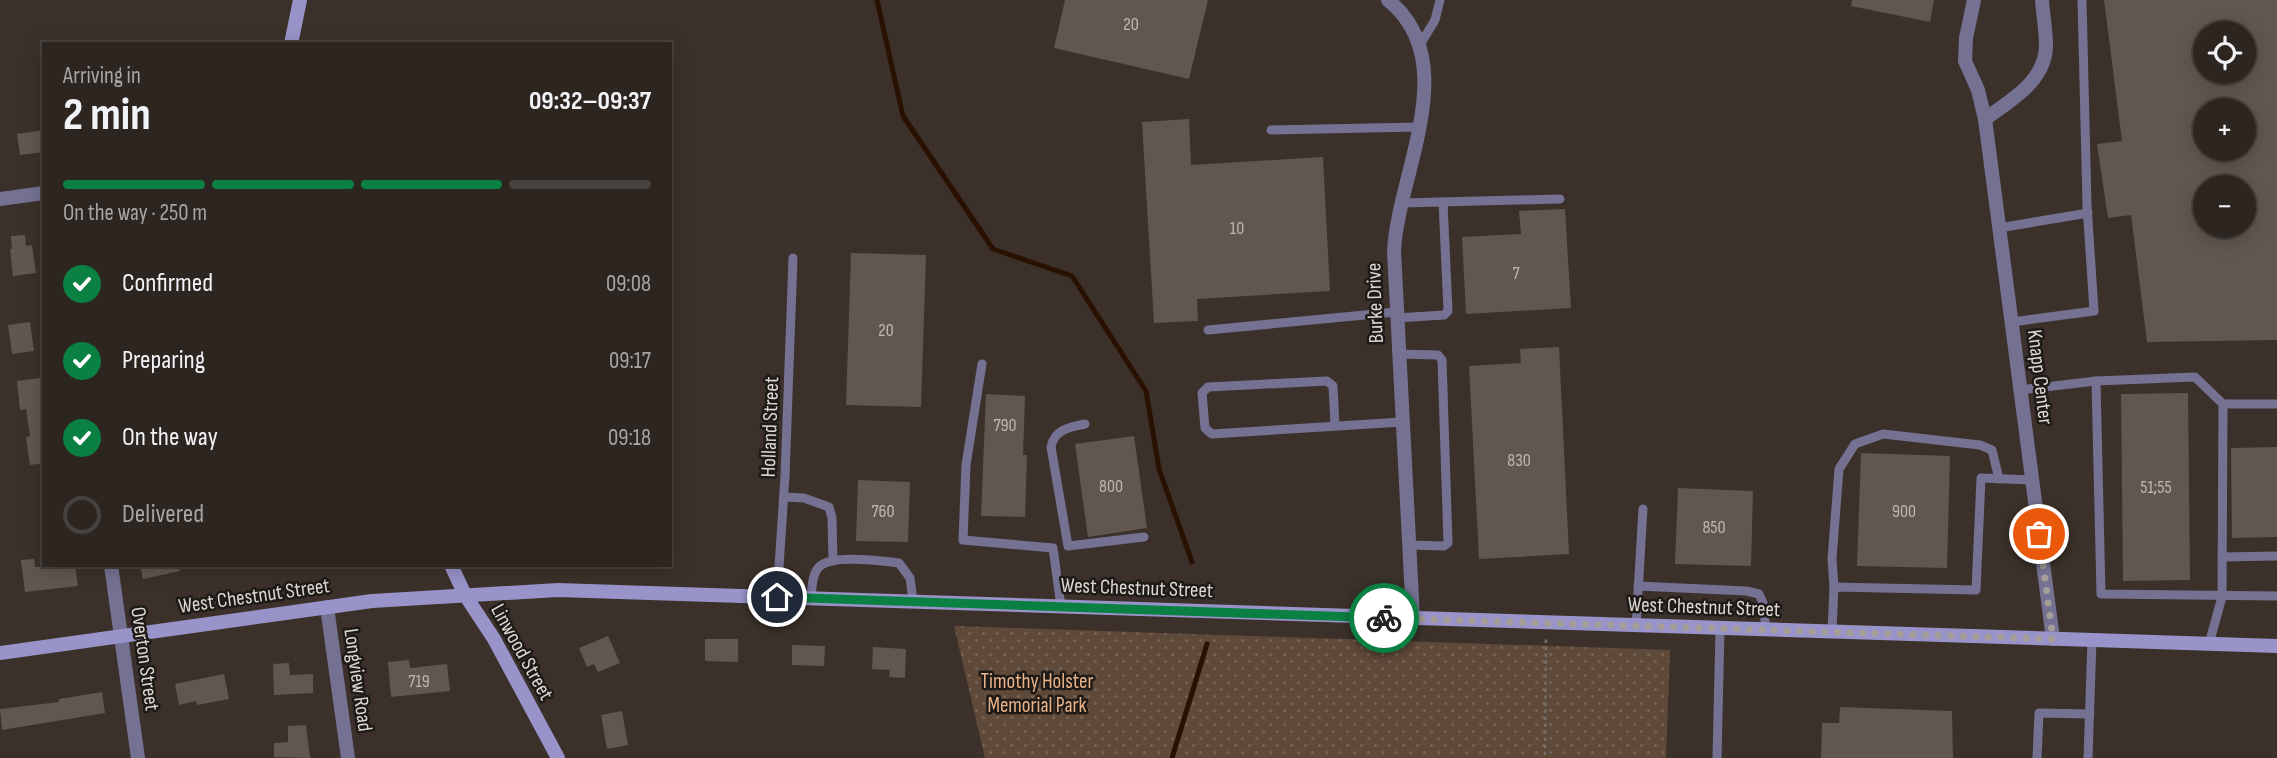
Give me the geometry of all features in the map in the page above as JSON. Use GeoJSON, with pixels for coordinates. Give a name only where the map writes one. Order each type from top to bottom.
{"type":"FeatureCollection","features":[{"type":"Feature","properties":{"kind":"main road"},"geometry":{"type":"LineString","coordinates":[[291,42],[300,0]]}},
{"type":"Feature","properties":{"kind":"main road","name":"Linwood Street"},"geometry":{"type":"LineString","coordinates":[[452,567],[558,758]]}},
{"type":"Feature","properties":{"kind":"main road","name":"West Chestnut Street"},"geometry":{"type":"LineString","coordinates":[[0,653],[415,597],[569,590],[2277,646]]}},
{"type":"Feature","properties":{"kind":"street","name":"Burke Drive"},"geometry":{"type":"LineString","coordinates":[[1388,0],[1405,17],[1420,46],[1425,72],[1419,127],[1395,238],[1396,315],[1413,618]]}},
{"type":"Feature","properties":{"kind":"street","name":"Knapp Center"},"geometry":{"type":"LineString","coordinates":[[1974,0],[1966,38],[1965,61],[1978,90],[1985,119],[2053,639]]}},
{"type":"Feature","properties":{"kind":"street"},"geometry":{"type":"LineString","coordinates":[[1985,119],[2020,93],[2039,74],[2046,45],[2042,0]]}},
{"type":"Feature","properties":{"kind":"street"},"geometry":{"type":"LineString","coordinates":[[0,199],[42,193]]}},
{"type":"Feature","properties":{"kind":"street","name":"Overton Street"},"geometry":{"type":"LineString","coordinates":[[111,567],[138,758]]}},
{"type":"Feature","properties":{"kind":"street","name":"Longview Road"},"geometry":{"type":"LineString","coordinates":[[327,607],[348,758]]}},
{"type":"Feature","properties":{"kind":"lane"},"geometry":{"type":"LineString","coordinates":[[1420,46],[1436,20],[1440,0]]}},
{"type":"Feature","properties":{"kind":"lane"},"geometry":{"type":"LineString","coordinates":[[2011,323],[2094,312],[2088,213],[2082,0]]}},
{"type":"Feature","properties":{"kind":"lane"},"geometry":{"type":"LineString","coordinates":[[1271,130],[1419,127]]}},
{"type":"Feature","properties":{"kind":"lane"},"geometry":{"type":"LineString","coordinates":[[1402,203],[1560,200]]}},
{"type":"Feature","properties":{"kind":"lane"},"geometry":{"type":"LineString","coordinates":[[1208,330],[1396,315],[1444,315],[1448,311],[1444,202]]}},
{"type":"Feature","properties":{"kind":"lane"},"geometry":{"type":"LineString","coordinates":[[1999,228],[2088,213]]}},
{"type":"Feature","properties":{"kind":"lane","name":"Holland Street"},"geometry":{"type":"LineString","coordinates":[[777,597],[784,496],[793,258]]}},
{"type":"Feature","properties":{"kind":"lane"},"geometry":{"type":"LineString","coordinates":[[1398,354],[1438,355],[1442,360],[1448,543],[1444,546],[1409,545]]}},
{"type":"Feature","properties":{"kind":"lane"},"geometry":{"type":"LineString","coordinates":[[982,364],[966,465],[962,540],[1053,548],[1144,537]]}},
{"type":"Feature","properties":{"kind":"lane"},"geometry":{"type":"LineString","coordinates":[[2020,390],[2096,381],[2194,377],[2223,404],[2277,404]]}},
{"type":"Feature","properties":{"kind":"lane"},"geometry":{"type":"LineString","coordinates":[[1335,426],[1333,386],[1327,381],[1208,387],[1202,393],[1205,428],[1212,434],[1402,422]]}},
{"type":"Feature","properties":{"kind":"lane"},"geometry":{"type":"LineString","coordinates":[[2096,381],[2101,594],[2277,596]]}},
{"type":"Feature","properties":{"kind":"lane"},"geometry":{"type":"LineString","coordinates":[[2209,644],[2222,597],[2223,404]]}},
{"type":"Feature","properties":{"kind":"lane"},"geometry":{"type":"LineString","coordinates":[[1068,546],[1051,447],[1053,439],[1060,432],[1070,426],[1085,424]]}},
{"type":"Feature","properties":{"kind":"lane"},"geometry":{"type":"LineString","coordinates":[[1832,632],[1832,559],[1839,469],[1855,444],[1883,434],[1980,445],[1992,450],[1999,479]]}},
{"type":"Feature","properties":{"kind":"lane"},"geometry":{"type":"LineString","coordinates":[[1834,587],[1976,590],[1981,478],[2032,480]]}},
{"type":"Feature","properties":{"kind":"lane"},"geometry":{"type":"LineString","coordinates":[[784,496],[804,498],[829,507],[832,518],[833,561]]}},
{"type":"Feature","properties":{"kind":"lane"},"geometry":{"type":"LineString","coordinates":[[1636,626],[1643,509]]}},
{"type":"Feature","properties":{"kind":"lane"},"geometry":{"type":"LineString","coordinates":[[1053,548],[1061,607]]}},
{"type":"Feature","properties":{"kind":"lane"},"geometry":{"type":"LineString","coordinates":[[2222,557],[2277,556]]}},
{"type":"Feature","properties":{"kind":"lane"},"geometry":{"type":"LineString","coordinates":[[811,598],[815,573],[821,565],[833,561],[862,560],[899,563],[910,578],[912,601]]}},
{"type":"Feature","properties":{"kind":"lane"},"geometry":{"type":"LineString","coordinates":[[1638,586],[1746,591],[1759,594],[1763,603],[1766,630]]}},
{"type":"Feature","properties":{"kind":"lane"},"geometry":{"type":"LineString","coordinates":[[1717,758],[1720,629]]}},
{"type":"Feature","properties":{"kind":"lane"},"geometry":{"type":"LineString","coordinates":[[2088,758],[2092,640]]}},
{"type":"Feature","properties":{"kind":"lane"},"geometry":{"type":"LineString","coordinates":[[2037,758],[2039,713],[2090,714]]}},
{"type":"Feature","properties":{"kind":"path"},"geometry":{"type":"LineString","coordinates":[[1545,755],[1546,623]]}},
{"type":"Feature","properties":{"kind":"green space","name":"Timothy Holster Memorial Park"},"geometry":{"type":"Polygon","coordinates":[[[954,626],[1670,650],[1666,758],[985,758],[954,626]]]}},
{"type":"Feature","properties":{"kind":"building"},"geometry":{"type":"Polygon","coordinates":[[[1065,0],[1208,0],[1189,79],[1054,48],[1065,0]]]}},
{"type":"Feature","properties":{"kind":"building"},"geometry":{"type":"Polygon","coordinates":[[[1852,0],[1934,0],[1930,22],[1851,6],[1852,0]]]}},
{"type":"Feature","properties":{"kind":"building"},"geometry":{"type":"Polygon","coordinates":[[[2104,0],[2277,0],[2277,340],[2147,342],[2131,215],[2108,218],[2097,144],[2122,141],[2104,0]]]}},
{"type":"Feature","properties":{"kind":"building"},"geometry":{"type":"Polygon","coordinates":[[[1189,119],[1191,165],[1323,157],[1330,291],[1197,299],[1198,321],[1154,323],[1142,122],[1189,119]]]}},
{"type":"Feature","properties":{"kind":"building"},"geometry":{"type":"Polygon","coordinates":[[[42,130],[42,152],[20,155],[17,134],[42,130]]]}},
{"type":"Feature","properties":{"kind":"building"},"geometry":{"type":"Polygon","coordinates":[[[1565,209],[1571,308],[1466,314],[1462,237],[1521,234],[1519,211],[1565,209]]]}},
{"type":"Feature","properties":{"kind":"building"},"geometry":{"type":"Polygon","coordinates":[[[25,235],[26,246],[32,245],[36,273],[13,276],[11,236],[25,235]]]}},
{"type":"Feature","properties":{"kind":"building"},"geometry":{"type":"Polygon","coordinates":[[[851,253],[926,255],[921,407],[846,405],[851,253]]]}},
{"type":"Feature","properties":{"kind":"building"},"geometry":{"type":"Polygon","coordinates":[[[30,322],[34,351],[12,354],[8,325],[30,322]]]}},
{"type":"Feature","properties":{"kind":"building"},"geometry":{"type":"Polygon","coordinates":[[[1559,347],[1569,554],[1479,559],[1469,366],[1521,363],[1520,349],[1559,347]]]}},
{"type":"Feature","properties":{"kind":"building"},"geometry":{"type":"Polygon","coordinates":[[[40,378],[42,463],[30,465],[26,409],[20,410],[17,381],[40,378]]]}},
{"type":"Feature","properties":{"kind":"building"},"geometry":{"type":"Polygon","coordinates":[[[2188,393],[2190,580],[2123,581],[2121,394],[2188,393]]]}},
{"type":"Feature","properties":{"kind":"building"},"geometry":{"type":"Polygon","coordinates":[[[986,394],[1025,396],[1025,517],[981,516],[986,394]]]}},
{"type":"Feature","properties":{"kind":"building"},"geometry":{"type":"Polygon","coordinates":[[[1134,436],[1147,528],[1088,537],[1075,444],[1134,436]]]}},
{"type":"Feature","properties":{"kind":"building"},"geometry":{"type":"Polygon","coordinates":[[[2277,447],[2277,537],[2232,538],[2231,448],[2277,447]]]}},
{"type":"Feature","properties":{"kind":"building"},"geometry":{"type":"Polygon","coordinates":[[[1861,453],[1950,456],[1947,568],[1857,566],[1861,453]]]}},
{"type":"Feature","properties":{"kind":"building"},"geometry":{"type":"Polygon","coordinates":[[[858,480],[910,482],[908,542],[856,541],[858,480]]]}},
{"type":"Feature","properties":{"kind":"building"},"geometry":{"type":"Polygon","coordinates":[[[1678,488],[1753,491],[1751,566],[1675,564],[1678,488]]]}},
{"type":"Feature","properties":{"kind":"building"},"geometry":{"type":"Polygon","coordinates":[[[34,559],[35,567],[75,567],[78,586],[25,592],[21,560],[34,559]]]}},
{"type":"Feature","properties":{"kind":"building"},"geometry":{"type":"Polygon","coordinates":[[[140,567],[179,567],[180,571],[143,579],[140,567]]]}},
{"type":"Feature","properties":{"kind":"building"},"geometry":{"type":"Polygon","coordinates":[[[608,636],[620,663],[598,672],[594,664],[587,667],[579,648],[608,636]]]}},
{"type":"Feature","properties":{"kind":"building"},"geometry":{"type":"Polygon","coordinates":[[[705,639],[738,639],[738,662],[705,661],[705,639]]]}},
{"type":"Feature","properties":{"kind":"building"},"geometry":{"type":"Polygon","coordinates":[[[792,645],[825,646],[824,666],[792,665],[792,645]]]}},
{"type":"Feature","properties":{"kind":"building"},"geometry":{"type":"Polygon","coordinates":[[[873,647],[906,649],[905,678],[889,677],[890,670],[872,669],[873,647]]]}},
{"type":"Feature","properties":{"kind":"building"},"geometry":{"type":"Polygon","coordinates":[[[409,660],[410,668],[447,664],[450,691],[391,697],[388,662],[409,660]]]}},
{"type":"Feature","properties":{"kind":"building"},"geometry":{"type":"Polygon","coordinates":[[[289,663],[290,675],[313,674],[313,693],[274,695],[273,664],[289,663]]]}},
{"type":"Feature","properties":{"kind":"building"},"geometry":{"type":"Polygon","coordinates":[[[224,674],[229,699],[197,705],[196,701],[179,705],[175,684],[224,674]]]}},
{"type":"Feature","properties":{"kind":"building"},"geometry":{"type":"Polygon","coordinates":[[[102,692],[105,713],[2,730],[0,709],[59,702],[59,699],[102,692]]]}},
{"type":"Feature","properties":{"kind":"building"},"geometry":{"type":"Polygon","coordinates":[[[1840,707],[1952,711],[1953,758],[1821,758],[1822,723],[1839,723],[1840,707]]]}},
{"type":"Feature","properties":{"kind":"building"},"geometry":{"type":"Polygon","coordinates":[[[622,711],[628,745],[607,749],[601,715],[622,711]]]}},
{"type":"Feature","properties":{"kind":"building"},"geometry":{"type":"Polygon","coordinates":[[[306,725],[310,758],[274,757],[274,743],[288,742],[288,726],[306,725]]]}},
{"type":"Feature","properties":{"kind":"waterway"},"geometry":{"type":"LineString","coordinates":[[877,0],[903,116],[993,249],[1072,276],[1146,391],[1159,469],[1192,562]]}},
{"type":"Feature","properties":{"kind":"waterway"},"geometry":{"type":"LineString","coordinates":[[1172,758],[1207,644]]}},
{"type":"Feature","properties":{"kind":"way so far"},"geometry":{"type":"LineString","coordinates":[[1384,618],[2053,639],[2039,534]]}},
{"type":"Feature","properties":{"kind":"route"},"geometry":{"type":"LineString","coordinates":[[777,597],[1384,618]]}}]}
